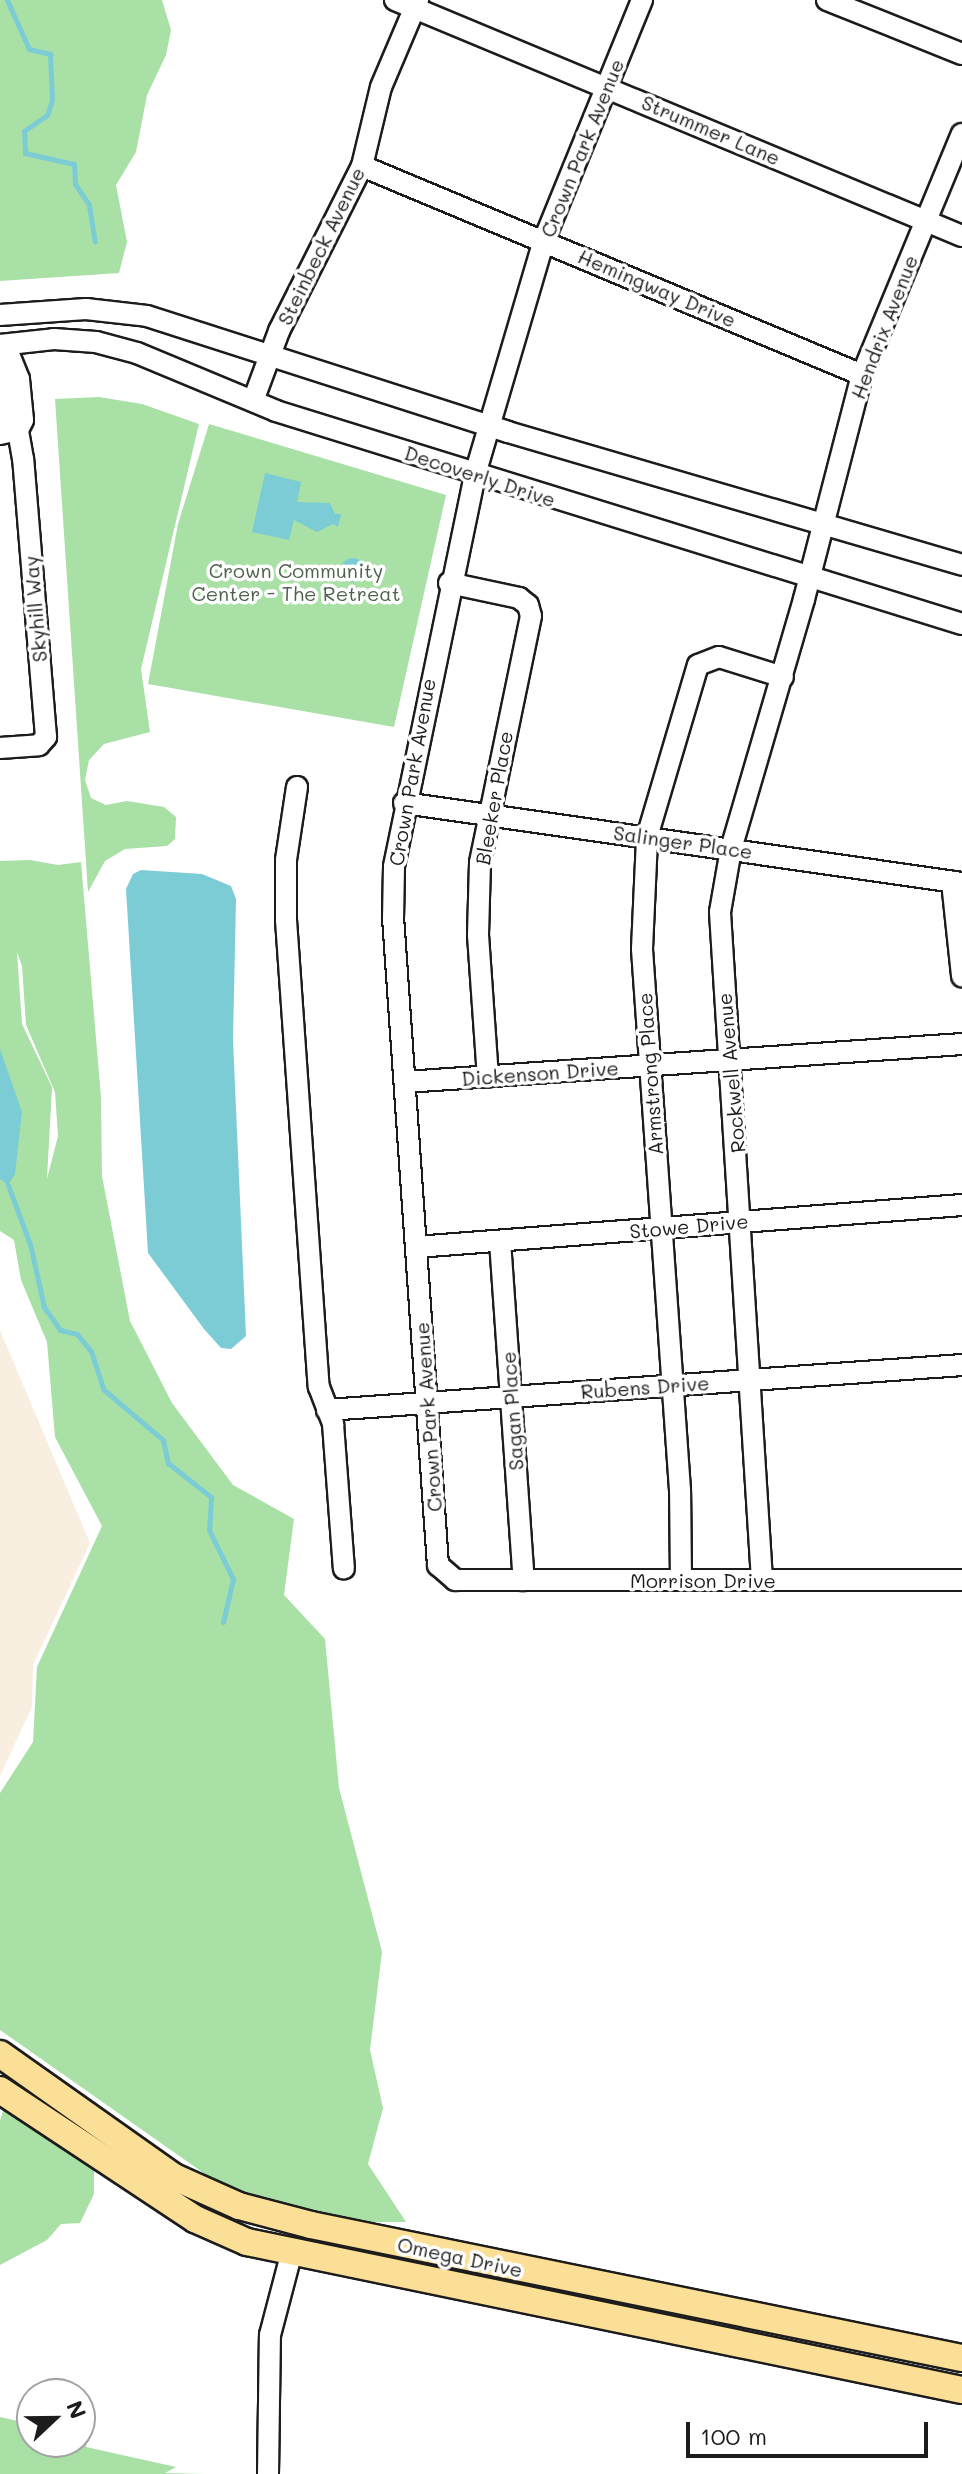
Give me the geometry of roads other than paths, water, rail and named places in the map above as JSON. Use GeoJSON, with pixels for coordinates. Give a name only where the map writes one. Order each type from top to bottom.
{"type":"FeatureCollection","features":[{"type":"Feature","properties":{"kind":"main road","name":"Omega Drive"},"geometry":{"type":"LineString","coordinates":[[0,2054],[172,2176],[239,2206],[325,2228],[962,2358]]}},
{"type":"Feature","properties":{"kind":"main road","name":"Omega Drive"},"geometry":{"type":"LineString","coordinates":[[0,2090],[195,2219],[291,2255],[962,2390]]}},
{"type":"Feature","properties":{"kind":"street","name":"Strummer Lane"},"geometry":{"type":"LineString","coordinates":[[395,0],[417,4],[962,236]]}},
{"type":"Feature","properties":{"kind":"street","name":"Crown Park Avenue"},"geometry":{"type":"LineString","coordinates":[[444,1575],[438,1565],[393,917],[404,803],[449,583],[475,475],[544,240],[642,0]]}},
{"type":"Feature","properties":{"kind":"street"},"geometry":{"type":"LineString","coordinates":[[827,0],[962,54]]}},
{"type":"Feature","properties":{"kind":"street","name":"Steinbeck Avenue"},"geometry":{"type":"LineString","coordinates":[[253,401],[269,357],[362,166],[381,87],[417,4]]}},
{"type":"Feature","properties":{"kind":"street","name":"Hendrix Avenue"},"geometry":{"type":"LineString","coordinates":[[809,579],[862,375],[962,134]]}},
{"type":"Feature","properties":{"kind":"street","name":"Hemingway Drive"},"geometry":{"type":"LineString","coordinates":[[362,166],[862,375]]}},
{"type":"Feature","properties":{"kind":"street"},"geometry":{"type":"LineString","coordinates":[[1,315],[86,309],[147,316],[489,426],[962,565]]}},
{"type":"Feature","properties":{"kind":"street","name":"Skyhill Way"},"geometry":{"type":"LineString","coordinates":[[0,748],[39,745],[46,737],[9,432],[23,420],[21,392],[16,367],[5,350],[1,315]]}},
{"type":"Feature","properties":{"kind":"street","name":"Decoverly Drive"},"geometry":{"type":"LineString","coordinates":[[5,350],[96,342],[253,401],[475,475],[962,624]]}},
{"type":"Feature","properties":{"kind":"street","name":"Rockwell Avenue"},"geometry":{"type":"LineString","coordinates":[[762,1580],[752,1379],[720,912],[731,849],[809,579]]}},
{"type":"Feature","properties":{"kind":"street","name":"Bleeker Place"},"geometry":{"type":"LineString","coordinates":[[449,583],[519,598],[530,609],[488,814],[478,935],[488,1077]]}},
{"type":"Feature","properties":{"kind":"street","name":"Armstrong Place"},"geometry":{"type":"LineString","coordinates":[[681,1580],[672,1385],[642,949],[647,837],[698,665],[719,657],[783,677]]}},
{"type":"Feature","properties":{"kind":"street"},"geometry":{"type":"LineString","coordinates":[[297,787],[286,860],[286,920],[319,1387],[333,1431],[344,1569]]}},
{"type":"Feature","properties":{"kind":"street","name":"Salinger Place"},"geometry":{"type":"LineString","coordinates":[[404,803],[957,882]]}},
{"type":"Feature","properties":{"kind":"street"},"geometry":{"type":"LineString","coordinates":[[957,882],[962,976]]}},
{"type":"Feature","properties":{"kind":"street","name":"Dickenson Drive"},"geometry":{"type":"LineString","coordinates":[[405,1082],[962,1044]]}},
{"type":"Feature","properties":{"kind":"street","name":"Stowe Drive"},"geometry":{"type":"LineString","coordinates":[[416,1247],[962,1205]]}},
{"type":"Feature","properties":{"kind":"street","name":"Sagan Place"},"geometry":{"type":"LineString","coordinates":[[500,1241],[524,1580]]}},
{"type":"Feature","properties":{"kind":"street","name":"Rubens Drive"},"geometry":{"type":"LineString","coordinates":[[327,1410],[962,1365]]}},
{"type":"Feature","properties":{"kind":"street","name":"Morrison Drive"},"geometry":{"type":"LineString","coordinates":[[444,1575],[524,1580],[962,1580]]}},
{"type":"Feature","properties":{"kind":"street"},"geometry":{"type":"LineString","coordinates":[[268,2474],[270,2335],[291,2255]]}},
{"type":"Feature","properties":{"kind":"water"},"geometry":{"type":"Polygon","coordinates":[[[265,473],[301,482],[297,502],[330,503],[335,514],[341,514],[338,527],[333,524],[317,532],[294,520],[289,540],[252,532],[265,473]]]}},
{"type":"Feature","properties":{"kind":"water"},"geometry":{"type":"Polygon","coordinates":[[[353,558],[362,561],[365,570],[362,579],[353,582],[344,579],[341,570],[344,561],[353,558]]]}},
{"type":"Feature","properties":{"kind":"water"},"geometry":{"type":"Polygon","coordinates":[[[141,870],[202,874],[231,886],[236,899],[233,1040],[246,1336],[231,1349],[221,1348],[204,1329],[148,1253],[126,889],[133,874],[141,870]]]}},
{"type":"Feature","properties":{"kind":"water"},"geometry":{"type":"Polygon","coordinates":[[[0,1049],[22,1112],[15,1174],[8,1185],[0,1179],[0,1049]]]}},
{"type":"Feature","properties":{"kind":"waterway"},"geometry":{"type":"LineString","coordinates":[[7,0],[29,49],[50,54],[52,100],[47,115],[24,131],[25,153],[74,164],[75,184],[89,205],[95,242]]}},
{"type":"Feature","properties":{"kind":"waterway"},"geometry":{"type":"LineString","coordinates":[[8,1185],[30,1244],[44,1307],[60,1330],[77,1334],[91,1351],[103,1389],[163,1440],[168,1463],[211,1497],[209,1530],[233,1579],[223,1622]]}},
{"type":"Feature","properties":{"kind":"park label","name":"Crown Community Center - The Retreat"},"geometry":{"type":"Point","coordinates":[296,582]}}]}
